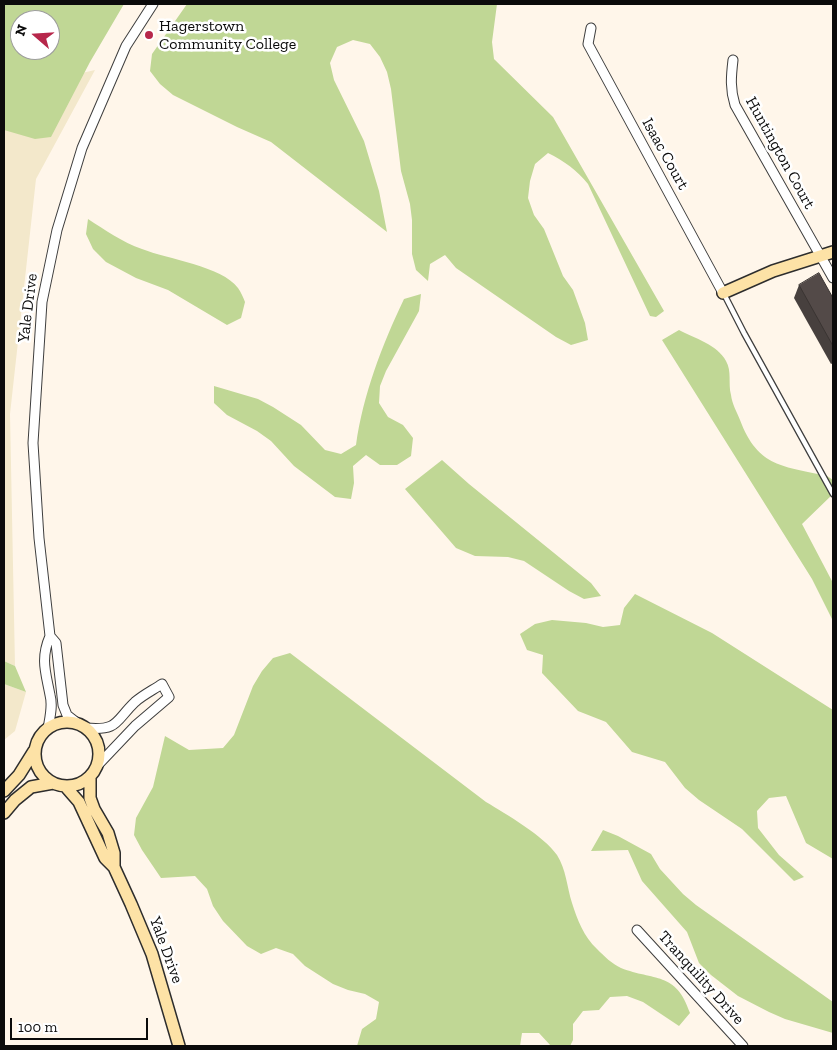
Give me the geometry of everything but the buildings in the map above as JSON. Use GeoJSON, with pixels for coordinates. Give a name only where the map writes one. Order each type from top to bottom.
{"type":"FeatureCollection","features":[{"type":"Feature","properties":{"kind":"street","name":"Yale Drive"},"geometry":{"type":"LineString","coordinates":[[48,728],[51,696],[44,668],[45,648],[50,636],[39,538],[33,444],[42,302],[57,230],[82,148],[126,46],[152,4]]}},
{"type":"Feature","properties":{"kind":"street","name":"Isaac Court"},"geometry":{"type":"LineString","coordinates":[[591,28],[588,44],[723,293]]}},
{"type":"Feature","properties":{"kind":"street","name":"Huntington Court"},"geometry":{"type":"LineString","coordinates":[[733,60],[730,90],[735,105],[833,278]]}},
{"type":"Feature","properties":{"kind":"street"},"geometry":{"type":"LineString","coordinates":[[723,293],[764,275],[833,252]]}},
{"type":"Feature","properties":{"kind":"street","name":"Yale Drive"},"geometry":{"type":"LineString","coordinates":[[50,636],[56,644],[63,705],[67,715],[83,726]]}},
{"type":"Feature","properties":{"kind":"street"},"geometry":{"type":"LineString","coordinates":[[4,791],[28,764],[39,737],[48,728],[54,724],[67,722],[100,729],[117,723],[136,702],[162,684],[169,697],[135,726],[97,766],[90,777],[78,784],[65,786],[52,783],[31,787],[14,800],[4,813]]}},
{"type":"Feature","properties":{"kind":"street"},"geometry":{"type":"LineString","coordinates":[[83,726],[91,733],[98,745],[97,766]]}},
{"type":"Feature","properties":{"kind":"street"},"geometry":{"type":"LineString","coordinates":[[35,750],[38,769],[52,783]]}},
{"type":"Feature","properties":{"kind":"street","name":"Yale Drive"},"geometry":{"type":"LineString","coordinates":[[90,777],[90,798],[108,833],[114,853],[114,867]]}},
{"type":"Feature","properties":{"kind":"street","name":"Yale Drive"},"geometry":{"type":"LineString","coordinates":[[65,786],[79,802],[105,858],[114,867],[152,954],[179,1046]]}},
{"type":"Feature","properties":{"kind":"street","name":"Tranquility Drive"},"geometry":{"type":"LineString","coordinates":[[637,930],[742,1046]]}},
{"type":"Feature","properties":{"kind":"lane"},"geometry":{"type":"LineString","coordinates":[[723,293],[833,494]]}},
{"type":"Feature","properties":{"kind":"shaded area"},"geometry":{"type":"Polygon","coordinates":[[[95,70],[36,179],[10,414],[15,666],[4,661],[4,91],[95,70]]]}},
{"type":"Feature","properties":{"kind":"shaded area"},"geometry":{"type":"Polygon","coordinates":[[[4,684],[26,692],[15,731],[4,740],[4,684]]]}},
{"type":"Feature","properties":{"kind":"green space"},"geometry":{"type":"Polygon","coordinates":[[[4,4],[124,4],[90,62],[51,137],[35,139],[4,130],[4,4]]]}},
{"type":"Feature","properties":{"kind":"green space"},"geometry":{"type":"Polygon","coordinates":[[[187,4],[497,4],[492,42],[494,59],[553,117],[664,311],[656,317],[650,316],[588,184],[570,166],[548,153],[535,164],[528,198],[534,215],[544,229],[563,276],[573,290],[585,323],[588,340],[571,345],[556,337],[456,268],[445,255],[430,264],[428,281],[416,270],[412,254],[410,204],[401,171],[391,89],[387,72],[380,57],[370,44],[353,40],[337,47],[330,63],[334,80],[364,141],[379,191],[387,232],[271,142],[173,95],[160,84],[150,71],[152,54],[187,4]]]}},
{"type":"Feature","properties":{"kind":"green space"},"geometry":{"type":"Polygon","coordinates":[[[88,219],[114,236],[135,246],[207,269],[230,280],[239,290],[245,302],[241,318],[227,325],[168,290],[136,278],[106,262],[93,249],[86,234],[88,219]]]}},
{"type":"Feature","properties":{"kind":"green space"},"geometry":{"type":"Polygon","coordinates":[[[421,294],[419,311],[386,371],[380,386],[379,403],[388,417],[403,425],[413,438],[411,456],[397,465],[380,465],[366,455],[353,466],[354,483],[351,499],[335,497],[294,466],[271,441],[227,415],[214,403],[214,386],[258,399],[301,425],[325,450],[341,454],[356,445],[363,408],[374,370],[404,299],[421,294]]]}},
{"type":"Feature","properties":{"kind":"green space"},"geometry":{"type":"Polygon","coordinates":[[[679,330],[712,346],[726,361],[729,369],[732,402],[747,436],[755,448],[764,456],[785,467],[827,476],[833,480],[833,494],[802,524],[833,583],[833,621],[812,579],[662,340],[679,330]]]}},
{"type":"Feature","properties":{"kind":"green space"},"geometry":{"type":"Polygon","coordinates":[[[442,460],[591,583],[601,596],[584,599],[524,561],[508,557],[475,556],[456,548],[405,489],[442,460]]]}},
{"type":"Feature","properties":{"kind":"green space"},"geometry":{"type":"Polygon","coordinates":[[[635,594],[712,633],[833,710],[833,859],[806,843],[786,796],[769,798],[757,811],[758,828],[779,855],[804,877],[794,881],[742,829],[699,800],[685,788],[665,762],[632,752],[606,722],[578,711],[542,673],[543,655],[527,650],[520,634],[535,624],[552,620],[586,623],[603,627],[620,625],[624,608],[635,594]]]}},
{"type":"Feature","properties":{"kind":"green space"},"geometry":{"type":"Polygon","coordinates":[[[290,653],[486,802],[543,840],[557,855],[562,866],[574,909],[588,939],[605,957],[621,968],[663,980],[678,990],[690,1013],[679,1026],[643,1002],[627,996],[610,997],[599,1010],[583,1011],[573,1024],[573,1040],[570,1046],[551,1046],[539,1033],[522,1033],[520,1046],[357,1046],[362,1029],[376,1019],[379,1002],[365,994],[333,984],[305,966],[293,954],[276,948],[261,954],[247,946],[223,921],[213,906],[207,889],[195,876],[161,878],[134,835],[136,818],[153,787],[165,736],[189,750],[223,748],[234,735],[253,686],[262,671],[273,658],[290,653]]]}},
{"type":"Feature","properties":{"kind":"green space"},"geometry":{"type":"Polygon","coordinates":[[[4,661],[15,666],[26,692],[4,684],[4,661]]]}},
{"type":"Feature","properties":{"kind":"green space"},"geometry":{"type":"Polygon","coordinates":[[[603,830],[651,854],[660,869],[696,905],[833,1002],[833,1033],[785,1019],[769,1012],[738,996],[711,975],[699,963],[687,932],[642,881],[628,850],[591,851],[603,830]]]}},
{"type":"Feature","properties":{"kind":"place","name":"Hagerstown Community College"},"geometry":{"type":"Point","coordinates":[149,35]}}]}
